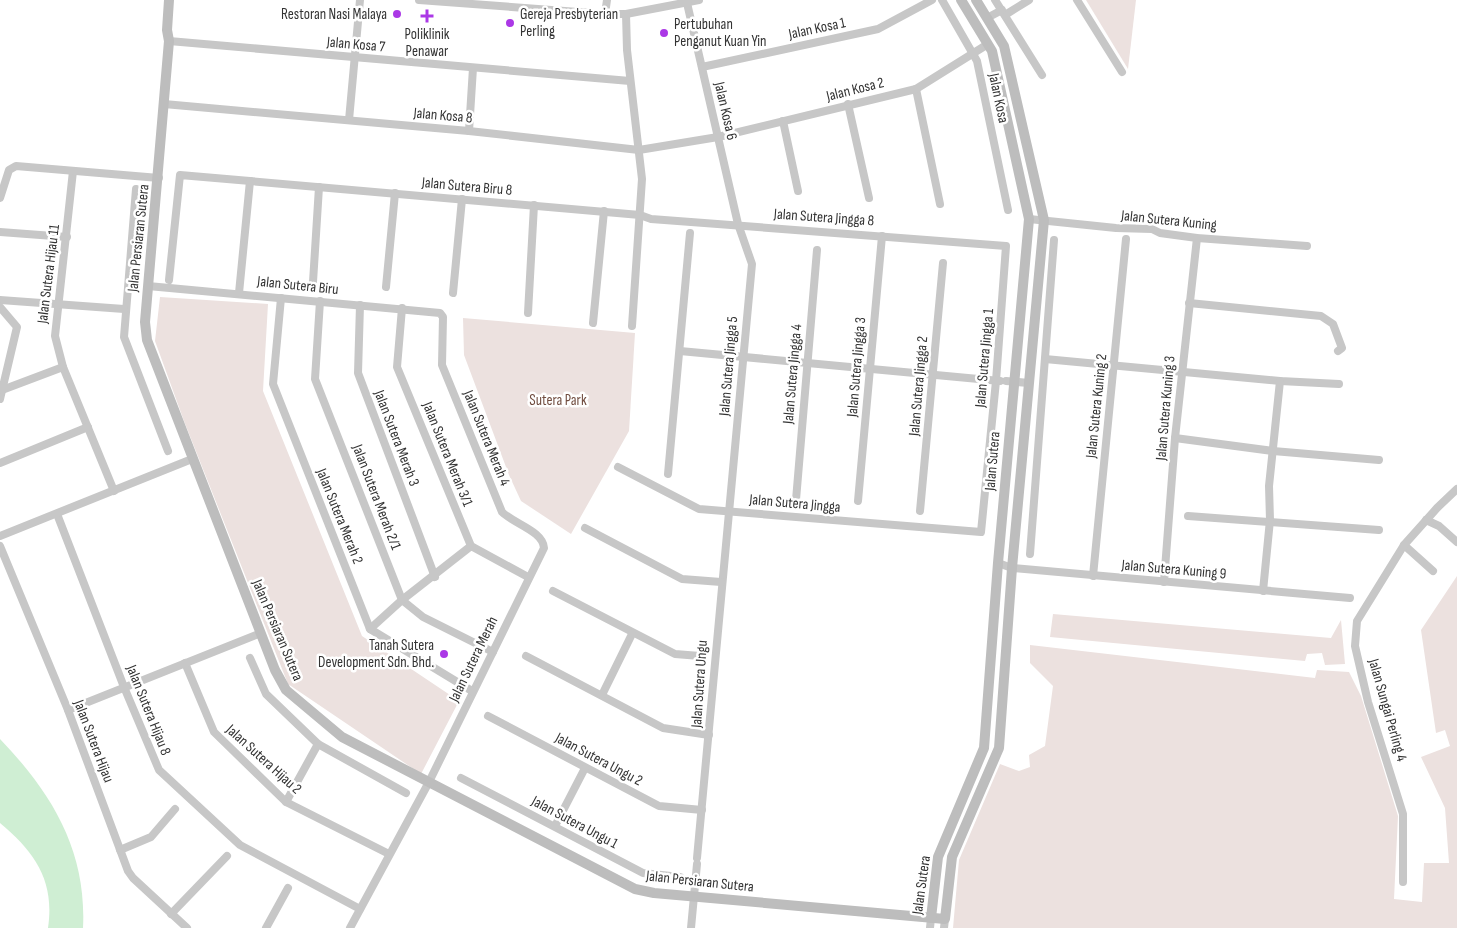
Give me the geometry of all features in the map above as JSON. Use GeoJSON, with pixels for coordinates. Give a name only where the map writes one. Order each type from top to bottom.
{"type":"FeatureCollection","features":[{"type":"Feature","properties":{"kind":"street","name":"Jalan Persiaran Sutera"},"geometry":{"type":"LineString","coordinates":[[169,0],[167,30],[169,39]]}},
{"type":"Feature","properties":{"kind":"street","name":"Jalan Persiaran Sutera"},"geometry":{"type":"LineString","coordinates":[[174,0],[145,322],[147,340],[261,633],[286,690],[298,703],[342,737],[619,882],[654,893],[944,924]]}},
{"type":"Feature","properties":{"kind":"street"},"geometry":{"type":"LineString","coordinates":[[349,120],[360,0]]}},
{"type":"Feature","properties":{"kind":"street"},"geometry":{"type":"LineString","coordinates":[[419,0],[605,14],[626,14],[699,0]]}},
{"type":"Feature","properties":{"kind":"street"},"geometry":{"type":"LineString","coordinates":[[605,14],[607,0]]}},
{"type":"Feature","properties":{"kind":"street","name":"Jalan Kosa 1"},"geometry":{"type":"LineString","coordinates":[[702,67],[878,29],[932,0]]}},
{"type":"Feature","properties":{"kind":"street","name":"Jalan Kosa"},"geometry":{"type":"LineString","coordinates":[[942,0],[974,53],[1008,210]]}},
{"type":"Feature","properties":{"kind":"street","name":"Jalan Sutera"},"geometry":{"type":"LineString","coordinates":[[931,923],[938,857],[984,748],[998,563],[1004,381],[1029,219],[988,44],[961,0]]}},
{"type":"Feature","properties":{"kind":"street","name":"Jalan Sutera"},"geometry":{"type":"LineString","coordinates":[[944,924],[952,857],[999,748],[1012,568],[1044,220],[1004,46],[976,0]]}},
{"type":"Feature","properties":{"kind":"street"},"geometry":{"type":"LineString","coordinates":[[996,0],[1042,74]]}},
{"type":"Feature","properties":{"kind":"street"},"geometry":{"type":"LineString","coordinates":[[988,18],[1005,15],[1029,0]]}},
{"type":"Feature","properties":{"kind":"street"},"geometry":{"type":"LineString","coordinates":[[1077,0],[1122,72]]}},
{"type":"Feature","properties":{"kind":"street","name":"Jalan Kosa 6"},"geometry":{"type":"LineString","coordinates":[[687,3],[738,224]]}},
{"type":"Feature","properties":{"kind":"street"},"geometry":{"type":"LineString","coordinates":[[626,14],[630,81],[642,179],[632,326]]}},
{"type":"Feature","properties":{"kind":"street"},"geometry":{"type":"LineString","coordinates":[[995,30],[1005,15]]}},
{"type":"Feature","properties":{"kind":"street","name":"Jalan Kosa 7"},"geometry":{"type":"LineString","coordinates":[[169,39],[354,58],[630,81]]}},
{"type":"Feature","properties":{"kind":"street","name":"Jalan Kosa 2"},"geometry":{"type":"LineString","coordinates":[[718,137],[916,89],[988,44]]}},
{"type":"Feature","properties":{"kind":"street"},"geometry":{"type":"LineString","coordinates":[[469,131],[473,68]]}},
{"type":"Feature","properties":{"kind":"street"},"geometry":{"type":"LineString","coordinates":[[916,89],[940,204]]}},
{"type":"Feature","properties":{"kind":"street","name":"Jalan Kosa 8"},"geometry":{"type":"LineString","coordinates":[[164,104],[469,131],[639,150],[718,137]]}},
{"type":"Feature","properties":{"kind":"street"},"geometry":{"type":"LineString","coordinates":[[848,104],[869,198]]}},
{"type":"Feature","properties":{"kind":"street"},"geometry":{"type":"LineString","coordinates":[[784,121],[798,191]]}},
{"type":"Feature","properties":{"kind":"street"},"geometry":{"type":"LineString","coordinates":[[0,198],[9,170],[16,166],[159,178]]}},
{"type":"Feature","properties":{"kind":"street","name":"Jalan Sutera Hijau 11"},"geometry":{"type":"LineString","coordinates":[[73,171],[55,336],[64,368],[114,491]]}},
{"type":"Feature","properties":{"kind":"street","name":"Jalan Sutera Biru 8"},"geometry":{"type":"LineString","coordinates":[[169,280],[180,175],[640,215]]}},
{"type":"Feature","properties":{"kind":"street"},"geometry":{"type":"LineString","coordinates":[[239,293],[250,180]]}},
{"type":"Feature","properties":{"kind":"street"},"geometry":{"type":"LineString","coordinates":[[313,282],[319,187]]}},
{"type":"Feature","properties":{"kind":"street"},"geometry":{"type":"LineString","coordinates":[[136,189],[124,309],[124,337],[168,451]]}},
{"type":"Feature","properties":{"kind":"street"},"geometry":{"type":"LineString","coordinates":[[386,287],[395,193]]}},
{"type":"Feature","properties":{"kind":"street"},"geometry":{"type":"LineString","coordinates":[[453,293],[462,199]]}},
{"type":"Feature","properties":{"kind":"street"},"geometry":{"type":"LineString","coordinates":[[528,313],[534,205]]}},
{"type":"Feature","properties":{"kind":"street"},"geometry":{"type":"LineString","coordinates":[[593,323],[604,211]]}},
{"type":"Feature","properties":{"kind":"street","name":"Jalan Sutera Jingga 8"},"geometry":{"type":"LineString","coordinates":[[640,215],[651,219],[738,224],[1006,246]]}},
{"type":"Feature","properties":{"kind":"street","name":"Jalan Sutera Kuning"},"geometry":{"type":"LineString","coordinates":[[1029,219],[1156,230],[1160,233],[1197,238],[1307,246]]}},
{"type":"Feature","properties":{"kind":"street","name":"Jalan Sutera Jingga 5"},"geometry":{"type":"LineString","coordinates":[[728,512],[752,264],[738,224]]}},
{"type":"Feature","properties":{"kind":"street"},"geometry":{"type":"LineString","coordinates":[[0,232],[66,237]]}},
{"type":"Feature","properties":{"kind":"street"},"geometry":{"type":"LineString","coordinates":[[668,474],[690,233]]}},
{"type":"Feature","properties":{"kind":"street","name":"Jalan Sutera Jingga 3"},"geometry":{"type":"LineString","coordinates":[[858,502],[882,236]]}},
{"type":"Feature","properties":{"kind":"street","name":"Jalan Sutera Kuning 3"},"geometry":{"type":"LineString","coordinates":[[1164,582],[1182,372],[1197,238]]}},
{"type":"Feature","properties":{"kind":"street","name":"Jalan Sutera Kuning 2"},"geometry":{"type":"LineString","coordinates":[[1094,576],[1126,239]]}},
{"type":"Feature","properties":{"kind":"street"},"geometry":{"type":"LineString","coordinates":[[1030,554],[1054,240]]}},
{"type":"Feature","properties":{"kind":"street","name":"Jalan Sutera Jingga 1"},"geometry":{"type":"LineString","coordinates":[[981,532],[1004,381],[1006,246]]}},
{"type":"Feature","properties":{"kind":"street","name":"Jalan Sutera Jingga 4"},"geometry":{"type":"LineString","coordinates":[[796,500],[817,250]]}},
{"type":"Feature","properties":{"kind":"street","name":"Jalan Sutera Jingga 2"},"geometry":{"type":"LineString","coordinates":[[920,511],[943,264]]}},
{"type":"Feature","properties":{"kind":"street","name":"Jalan Sutera Biru"},"geometry":{"type":"LineString","coordinates":[[148,286],[402,308],[436,312],[443,317]]}},
{"type":"Feature","properties":{"kind":"street","name":"Jalan Sutera Merah 2"},"geometry":{"type":"LineString","coordinates":[[282,298],[273,384],[370,628]]}},
{"type":"Feature","properties":{"kind":"street"},"geometry":{"type":"LineString","coordinates":[[0,300],[124,309]]}},
{"type":"Feature","properties":{"kind":"street","name":"Jalan Sutera Merah 2/1"},"geometry":{"type":"LineString","coordinates":[[320,302],[315,379],[402,600]]}},
{"type":"Feature","properties":{"kind":"street"},"geometry":{"type":"LineString","coordinates":[[1189,303],[1321,316],[1333,324],[1342,348],[1338,351]]}},
{"type":"Feature","properties":{"kind":"street","name":"Jalan Sutera Merah 3"},"geometry":{"type":"LineString","coordinates":[[360,305],[358,373],[435,577]]}},
{"type":"Feature","properties":{"kind":"street"},"geometry":{"type":"LineString","coordinates":[[0,307],[17,327],[0,399]]}},
{"type":"Feature","properties":{"kind":"street","name":"Jalan Sutera Merah 3/1"},"geometry":{"type":"LineString","coordinates":[[402,308],[397,367],[471,546]]}},
{"type":"Feature","properties":{"kind":"street","name":"Jalan Sutera Merah 4"},"geometry":{"type":"LineString","coordinates":[[443,317],[442,365],[502,512],[514,522],[541,537],[544,548]]}},
{"type":"Feature","properties":{"kind":"street"},"geometry":{"type":"LineString","coordinates":[[680,352],[1029,384]]}},
{"type":"Feature","properties":{"kind":"street"},"geometry":{"type":"LineString","coordinates":[[1045,359],[1280,381],[1339,384]]}},
{"type":"Feature","properties":{"kind":"street"},"geometry":{"type":"LineString","coordinates":[[2,390],[64,368]]}},
{"type":"Feature","properties":{"kind":"street"},"geometry":{"type":"LineString","coordinates":[[1263,591],[1270,520],[1269,486],[1280,381]]}},
{"type":"Feature","properties":{"kind":"street"},"geometry":{"type":"LineString","coordinates":[[0,463],[88,428]]}},
{"type":"Feature","properties":{"kind":"street"},"geometry":{"type":"LineString","coordinates":[[1176,438],[1273,451],[1379,460]]}},
{"type":"Feature","properties":{"kind":"street"},"geometry":{"type":"LineString","coordinates":[[0,536],[192,459]]}},
{"type":"Feature","properties":{"kind":"street","name":"Jalan Sutera Jingga"},"geometry":{"type":"LineString","coordinates":[[618,467],[699,509],[981,532]]}},
{"type":"Feature","properties":{"kind":"street","name":"Jalan Sungai Perling 4"},"geometry":{"type":"LineString","coordinates":[[1403,882],[1403,821],[1401,804],[1368,702],[1356,646],[1357,621],[1404,545],[1457,489]]}},
{"type":"Feature","properties":{"kind":"street","name":"Jalan Sutera Ungu"},"geometry":{"type":"LineString","coordinates":[[691,928],[728,512]]}},
{"type":"Feature","properties":{"kind":"street","name":"Jalan Sutera Hijau 8"},"geometry":{"type":"LineString","coordinates":[[57,514],[156,765],[240,845],[360,909]]}},
{"type":"Feature","properties":{"kind":"street"},"geometry":{"type":"LineString","coordinates":[[1188,516],[1270,520],[1379,530]]}},
{"type":"Feature","properties":{"kind":"street"},"geometry":{"type":"LineString","coordinates":[[1426,520],[1439,526],[1457,542]]}},
{"type":"Feature","properties":{"kind":"street"},"geometry":{"type":"LineString","coordinates":[[585,528],[682,579],[721,582]]}},
{"type":"Feature","properties":{"kind":"street"},"geometry":{"type":"LineString","coordinates":[[1404,545],[1433,571]]}},
{"type":"Feature","properties":{"kind":"street","name":"Jalan Sutera Hijau"},"geometry":{"type":"LineString","coordinates":[[0,546],[68,710],[120,850],[133,878],[187,928]]}},
{"type":"Feature","properties":{"kind":"street"},"geometry":{"type":"LineString","coordinates":[[472,691],[370,628],[402,600],[435,577],[471,546],[528,577]]}},
{"type":"Feature","properties":{"kind":"street","name":"Jalan Sutera Merah"},"geometry":{"type":"LineString","coordinates":[[429,782],[528,577],[544,548]]}},
{"type":"Feature","properties":{"kind":"street","name":"Jalan Sutera Kuning 9"},"geometry":{"type":"LineString","coordinates":[[998,563],[1012,568],[1350,598]]}},
{"type":"Feature","properties":{"kind":"street"},"geometry":{"type":"LineString","coordinates":[[553,591],[632,634],[675,654],[700,656]]}},
{"type":"Feature","properties":{"kind":"street"},"geometry":{"type":"LineString","coordinates":[[402,600],[423,616],[492,652]]}},
{"type":"Feature","properties":{"kind":"street"},"geometry":{"type":"LineString","coordinates":[[68,710],[261,633]]}},
{"type":"Feature","properties":{"kind":"street"},"geometry":{"type":"LineString","coordinates":[[602,696],[632,634]]}},
{"type":"Feature","properties":{"kind":"street"},"geometry":{"type":"LineString","coordinates":[[526,656],[663,728],[709,735]]}},
{"type":"Feature","properties":{"kind":"street"},"geometry":{"type":"LineString","coordinates":[[250,658],[266,694],[318,744],[406,793]]}},
{"type":"Feature","properties":{"kind":"street","name":"Jalan Sutera Hijau 2"},"geometry":{"type":"LineString","coordinates":[[185,663],[214,732],[286,802],[389,854]]}},
{"type":"Feature","properties":{"kind":"street","name":"Jalan Sutera Ungu 2"},"geometry":{"type":"LineString","coordinates":[[488,716],[659,806],[702,810]]}},
{"type":"Feature","properties":{"kind":"street"},"geometry":{"type":"LineString","coordinates":[[286,802],[318,744]]}},
{"type":"Feature","properties":{"kind":"street"},"geometry":{"type":"LineString","coordinates":[[555,826],[585,768]]}},
{"type":"Feature","properties":{"kind":"street","name":"Jalan Sutera Ungu 1"},"geometry":{"type":"LineString","coordinates":[[461,778],[642,873],[680,877]]}},
{"type":"Feature","properties":{"kind":"street"},"geometry":{"type":"LineString","coordinates":[[350,928],[429,782]]}},
{"type":"Feature","properties":{"kind":"street"},"geometry":{"type":"LineString","coordinates":[[120,850],[151,837],[175,809]]}},
{"type":"Feature","properties":{"kind":"street"},"geometry":{"type":"LineString","coordinates":[[171,914],[227,856]]}},
{"type":"Feature","properties":{"kind":"street"},"geometry":{"type":"LineString","coordinates":[[266,928],[288,888]]}},
{"type":"Feature","properties":{"kind":"green space"},"geometry":{"type":"Polygon","coordinates":[[[1086,0],[1136,0],[1128,69],[1086,0]]]}},
{"type":"Feature","properties":{"kind":"green space"},"geometry":{"type":"Polygon","coordinates":[[[160,297],[268,304],[263,391],[362,636],[459,701],[421,774],[288,684],[184,421],[155,341],[160,297]]]}},
{"type":"Feature","properties":{"kind":"green space","name":"Sutera Park"},"geometry":{"type":"Polygon","coordinates":[[[463,318],[635,333],[629,431],[571,534],[521,501],[509,475],[464,355],[463,318]]]}},
{"type":"Feature","properties":{"kind":"green space"},"geometry":{"type":"Polygon","coordinates":[[[1457,576],[1457,928],[953,928],[959,860],[1000,764],[1019,771],[1030,767],[1029,755],[1045,746],[1053,686],[1030,663],[1030,645],[1315,678],[1317,670],[1349,672],[1361,696],[1398,816],[1394,899],[1422,902],[1424,863],[1449,863],[1445,808],[1421,757],[1450,746],[1445,730],[1436,733],[1421,630],[1457,576]]]}},
{"type":"Feature","properties":{"kind":"green space"},"geometry":{"type":"Polygon","coordinates":[[[1053,614],[1331,638],[1341,620],[1345,664],[1325,665],[1322,653],[1307,654],[1305,661],[1050,637],[1053,614]]]}},
{"type":"Feature","properties":{"kind":"shaded area"},"geometry":{"type":"Polygon","coordinates":[[[0,739],[35,780],[50,802],[62,825],[72,849],[79,874],[83,900],[83,928],[48,928],[48,896],[40,869],[23,845],[0,823],[0,739]]]}},
{"type":"Feature","properties":{"kind":"place","name":"Restoran Nasi Malaya"},"geometry":{"type":"Point","coordinates":[397,14]}},
{"type":"Feature","properties":{"kind":"place","name":"Poliklinik Penawar"},"geometry":{"type":"Point","coordinates":[427,16]}},
{"type":"Feature","properties":{"kind":"place","name":"Gereja Presbyterian Perling"},"geometry":{"type":"Point","coordinates":[510,23]}},
{"type":"Feature","properties":{"kind":"place","name":"Pertubuhan Penganut Kuan Yin"},"geometry":{"type":"Point","coordinates":[664,33]}},
{"type":"Feature","properties":{"kind":"place","name":"Tanah Sutera Development Sdn. Bhd."},"geometry":{"type":"Point","coordinates":[444,654]}}]}
